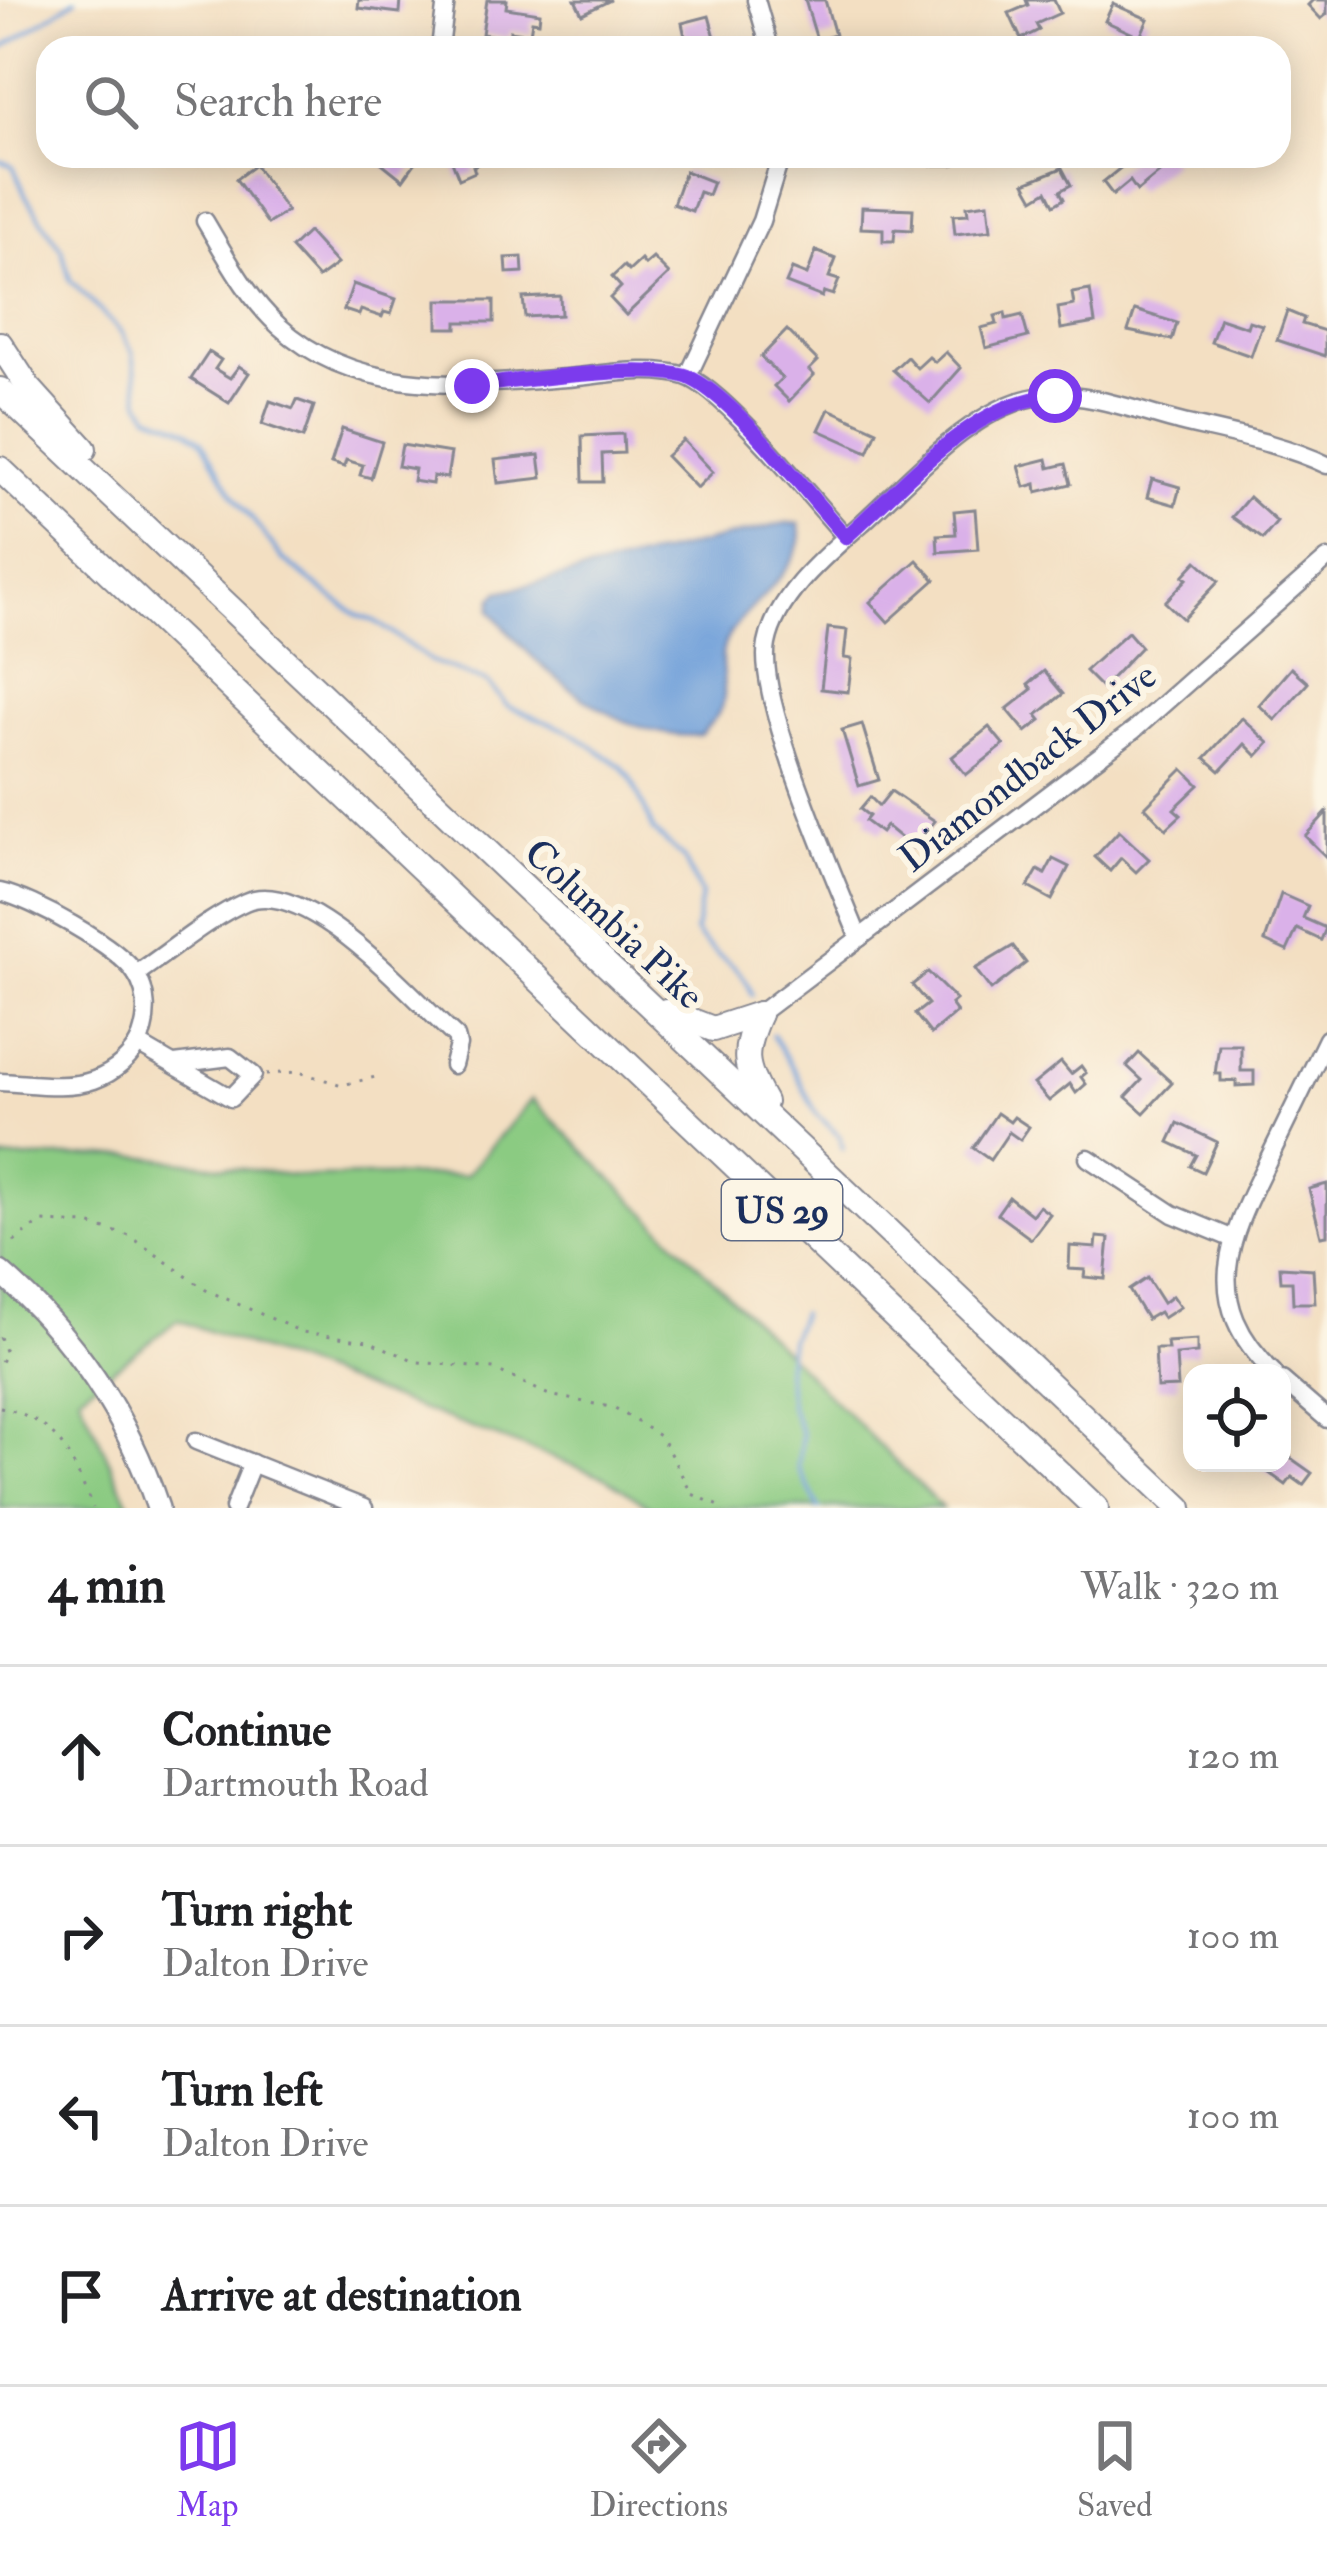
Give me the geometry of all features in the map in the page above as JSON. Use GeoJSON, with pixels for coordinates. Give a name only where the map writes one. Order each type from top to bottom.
{"type":"FeatureCollection","features":[{"type":"Feature","properties":{"kind":"highway"},"geometry":{"type":"LineString","coordinates":[[0,344],[53,416],[258,635]]}},
{"type":"Feature","properties":{"kind":"highway","name":"Columbia Pike"},"geometry":{"type":"LineString","coordinates":[[0,390],[1180,1508]]}},
{"type":"Feature","properties":{"kind":"highway","name":"US 29"},"geometry":{"type":"LineString","coordinates":[[0,469],[1096,1508]]}},
{"type":"Feature","properties":{"kind":"highway"},"geometry":{"type":"LineString","coordinates":[[0,490],[164,624]]}},
{"type":"Feature","properties":{"kind":"highway"},"geometry":{"type":"LineString","coordinates":[[644,1000],[703,1028],[723,1028],[759,1014]]}},
{"type":"Feature","properties":{"kind":"highway"},"geometry":{"type":"LineString","coordinates":[[759,1014],[748,1039],[746,1064],[780,1130]]}},
{"type":"Feature","properties":{"kind":"main road"},"geometry":{"type":"LineString","coordinates":[[0,1271],[53,1323],[102,1388],[120,1417],[158,1508]]}},
{"type":"Feature","properties":{"kind":"street"},"geometry":{"type":"LineString","coordinates":[[442,36],[446,0]]}},
{"type":"Feature","properties":{"kind":"street"},"geometry":{"type":"LineString","coordinates":[[756,0],[766,36]]}},
{"type":"Feature","properties":{"kind":"street"},"geometry":{"type":"LineString","coordinates":[[688,376],[761,221],[777,168]]}},
{"type":"Feature","properties":{"kind":"street"},"geometry":{"type":"LineString","coordinates":[[206,221],[242,283],[280,327],[358,371],[459,386],[620,374],[688,376],[726,405],[846,537]]}},
{"type":"Feature","properties":{"kind":"street"},"geometry":{"type":"LineString","coordinates":[[859,938],[796,771],[769,688],[766,662],[774,623],[846,537],[977,422],[1035,397],[1104,403],[1294,452],[1327,465]]}},
{"type":"Feature","properties":{"kind":"street","name":"Diamondback Drive"},"geometry":{"type":"LineString","coordinates":[[759,1014],[1134,730],[1327,560]]}},
{"type":"Feature","properties":{"kind":"street"},"geometry":{"type":"LineString","coordinates":[[0,892],[36,904],[118,957],[136,974],[146,1006],[138,1044],[111,1072],[90,1082],[0,1082]]}},
{"type":"Feature","properties":{"kind":"street"},"geometry":{"type":"LineString","coordinates":[[136,974],[244,902],[279,902],[343,930],[455,1037],[458,1046],[453,1065]]}},
{"type":"Feature","properties":{"kind":"street"},"geometry":{"type":"LineString","coordinates":[[1266,1364],[1247,1343],[1233,1313],[1226,1276],[1232,1238],[1327,1039]]}},
{"type":"Feature","properties":{"kind":"street"},"geometry":{"type":"LineString","coordinates":[[138,1044],[231,1097],[253,1076],[230,1057],[176,1064]]}},
{"type":"Feature","properties":{"kind":"street"},"geometry":{"type":"LineString","coordinates":[[1088,1158],[1172,1214],[1232,1238]]}},
{"type":"Feature","properties":{"kind":"street"},"geometry":{"type":"LineString","coordinates":[[1291,1388],[1327,1419]]}},
{"type":"Feature","properties":{"kind":"street"},"geometry":{"type":"LineString","coordinates":[[196,1441],[364,1508]]}},
{"type":"Feature","properties":{"kind":"street"},"geometry":{"type":"LineString","coordinates":[[234,1508],[252,1463]]}},
{"type":"Feature","properties":{"kind":"path"},"geometry":{"type":"LineString","coordinates":[[253,1076],[289,1071],[342,1085],[380,1076]]}},
{"type":"Feature","properties":{"kind":"path"},"geometry":{"type":"LineString","coordinates":[[14,1241],[41,1222],[113,1230],[149,1247],[206,1291],[302,1332],[368,1341],[418,1362],[494,1369],[549,1395],[615,1408],[661,1437],[692,1494],[724,1508]]}},
{"type":"Feature","properties":{"kind":"path"},"geometry":{"type":"LineString","coordinates":[[0,1337],[7,1354],[0,1363]]}},
{"type":"Feature","properties":{"kind":"path"},"geometry":{"type":"LineString","coordinates":[[0,1407],[32,1416],[59,1443],[80,1470],[93,1508]]}},
{"type":"Feature","properties":{"kind":"green space"},"geometry":{"type":"Polygon","coordinates":[[[532,1099],[942,1508],[652,1508],[605,1477],[178,1320],[79,1395],[131,1508],[0,1508],[0,1159],[130,1155],[307,1177],[466,1175],[532,1099]]]}},
{"type":"Feature","properties":{"kind":"water"},"geometry":{"type":"Polygon","coordinates":[[[786,523],[799,524],[796,552],[726,640],[723,701],[700,735],[640,727],[611,714],[556,677],[491,610],[499,592],[786,523]]]}},
{"type":"Feature","properties":{"kind":"building"},"geometry":{"type":"Polygon","coordinates":[[[359,0],[401,0],[400,13],[358,8],[359,0]]]}},
{"type":"Feature","properties":{"kind":"building"},"geometry":{"type":"Polygon","coordinates":[[[487,0],[507,0],[506,8],[540,13],[539,22],[532,21],[530,34],[482,34],[487,0]]]}},
{"type":"Feature","properties":{"kind":"building"},"geometry":{"type":"Polygon","coordinates":[[[575,0],[611,0],[582,14],[575,0]]]}},
{"type":"Feature","properties":{"kind":"building"},"geometry":{"type":"Polygon","coordinates":[[[805,0],[825,0],[835,35],[816,36],[805,0]]]}},
{"type":"Feature","properties":{"kind":"building"},"geometry":{"type":"Polygon","coordinates":[[[1026,0],[1054,0],[1060,13],[1036,24],[1039,30],[1020,36],[1009,13],[1028,5],[1026,0]]]}},
{"type":"Feature","properties":{"kind":"building"},"geometry":{"type":"Polygon","coordinates":[[[1327,0],[1327,14],[1321,19],[1308,5],[1327,0]]]}},
{"type":"Feature","properties":{"kind":"building"},"geometry":{"type":"Polygon","coordinates":[[[1113,4],[1148,19],[1140,36],[1105,21],[1113,4]]]}},
{"type":"Feature","properties":{"kind":"building"},"geometry":{"type":"Polygon","coordinates":[[[709,16],[715,36],[685,36],[682,23],[709,16]]]}},
{"type":"Feature","properties":{"kind":"building"},"geometry":{"type":"Polygon","coordinates":[[[257,168],[287,211],[268,224],[236,179],[257,168]]]}},
{"type":"Feature","properties":{"kind":"building"},"geometry":{"type":"Polygon","coordinates":[[[388,168],[412,168],[403,180],[388,168]]]}},
{"type":"Feature","properties":{"kind":"building"},"geometry":{"type":"Polygon","coordinates":[[[455,168],[474,168],[475,172],[459,179],[455,168]]]}},
{"type":"Feature","properties":{"kind":"building"},"geometry":{"type":"Polygon","coordinates":[[[1062,168],[1071,185],[1060,191],[1064,199],[1054,205],[1047,191],[1034,199],[1025,183],[1062,168]]]}},
{"type":"Feature","properties":{"kind":"building"},"geometry":{"type":"Polygon","coordinates":[[[1120,168],[1166,168],[1137,191],[1130,181],[1113,195],[1103,182],[1120,168]]]}},
{"type":"Feature","properties":{"kind":"building"},"geometry":{"type":"Polygon","coordinates":[[[685,171],[713,182],[708,195],[699,192],[692,211],[673,204],[685,171]]]}},
{"type":"Feature","properties":{"kind":"building"},"geometry":{"type":"Polygon","coordinates":[[[988,203],[991,230],[955,234],[953,215],[968,214],[967,206],[988,203]]]}},
{"type":"Feature","properties":{"kind":"building"},"geometry":{"type":"Polygon","coordinates":[[[862,207],[913,209],[912,230],[895,229],[894,241],[883,241],[883,229],[861,228],[862,207]]]}},
{"type":"Feature","properties":{"kind":"building"},"geometry":{"type":"Polygon","coordinates":[[[308,232],[337,264],[318,278],[291,248],[308,232]]]}},
{"type":"Feature","properties":{"kind":"building"},"geometry":{"type":"Polygon","coordinates":[[[816,251],[836,259],[829,277],[839,280],[833,295],[824,292],[822,297],[786,283],[792,269],[807,275],[816,251]]]}},
{"type":"Feature","properties":{"kind":"building"},"geometry":{"type":"Polygon","coordinates":[[[522,257],[523,272],[507,273],[506,258],[522,257]]]}},
{"type":"Feature","properties":{"kind":"building"},"geometry":{"type":"Polygon","coordinates":[[[653,258],[669,274],[626,315],[610,298],[621,287],[612,277],[624,266],[629,271],[641,260],[645,265],[653,258]]]}},
{"type":"Feature","properties":{"kind":"building"},"geometry":{"type":"Polygon","coordinates":[[[353,284],[396,299],[391,314],[384,312],[382,317],[344,310],[353,284]]]}},
{"type":"Feature","properties":{"kind":"building"},"geometry":{"type":"Polygon","coordinates":[[[1090,290],[1095,323],[1061,329],[1058,308],[1074,305],[1072,293],[1090,290]]]}},
{"type":"Feature","properties":{"kind":"building"},"geometry":{"type":"Polygon","coordinates":[[[560,296],[561,315],[525,317],[523,298],[560,296]]]}},
{"type":"Feature","properties":{"kind":"building"},"geometry":{"type":"Polygon","coordinates":[[[438,300],[494,300],[494,322],[457,322],[457,328],[438,328],[438,300]]]}},
{"type":"Feature","properties":{"kind":"building"},"geometry":{"type":"Polygon","coordinates":[[[1135,310],[1177,323],[1172,340],[1128,331],[1135,310]]]}},
{"type":"Feature","properties":{"kind":"building"},"geometry":{"type":"Polygon","coordinates":[[[1287,311],[1304,318],[1302,324],[1325,331],[1325,356],[1277,340],[1287,311]]]}},
{"type":"Feature","properties":{"kind":"building"},"geometry":{"type":"Polygon","coordinates":[[[1005,313],[1006,319],[1022,315],[1028,337],[986,348],[981,328],[997,324],[995,316],[1005,313]]]}},
{"type":"Feature","properties":{"kind":"building"},"geometry":{"type":"Polygon","coordinates":[[[1220,318],[1247,327],[1249,321],[1262,325],[1251,356],[1211,342],[1220,318]]]}},
{"type":"Feature","properties":{"kind":"building"},"geometry":{"type":"Polygon","coordinates":[[[787,330],[818,361],[809,370],[814,375],[789,401],[774,386],[782,378],[761,357],[787,330]]]}},
{"type":"Feature","properties":{"kind":"building"},"geometry":{"type":"Polygon","coordinates":[[[209,352],[221,360],[215,369],[230,378],[239,366],[249,373],[229,403],[191,379],[209,352]]]}},
{"type":"Feature","properties":{"kind":"building"},"geometry":{"type":"Polygon","coordinates":[[[946,352],[961,368],[930,403],[893,370],[907,357],[917,368],[929,357],[935,362],[946,352]]]}},
{"type":"Feature","properties":{"kind":"building"},"geometry":{"type":"Polygon","coordinates":[[[297,400],[314,406],[303,438],[262,424],[270,401],[293,409],[297,400]]]}},
{"type":"Feature","properties":{"kind":"building"},"geometry":{"type":"Polygon","coordinates":[[[829,409],[877,431],[868,452],[819,430],[829,409]]]}},
{"type":"Feature","properties":{"kind":"building"},"geometry":{"type":"Polygon","coordinates":[[[342,429],[382,442],[371,478],[360,475],[363,465],[346,460],[344,467],[331,463],[342,429]]]}},
{"type":"Feature","properties":{"kind":"building"},"geometry":{"type":"Polygon","coordinates":[[[623,434],[624,453],[602,454],[603,482],[583,482],[582,436],[623,434]]]}},
{"type":"Feature","properties":{"kind":"building"},"geometry":{"type":"Polygon","coordinates":[[[683,440],[713,472],[697,488],[666,456],[683,440]]]}},
{"type":"Feature","properties":{"kind":"building"},"geometry":{"type":"Polygon","coordinates":[[[402,445],[451,453],[447,478],[433,476],[432,484],[413,481],[415,469],[398,466],[402,445]]]}},
{"type":"Feature","properties":{"kind":"building"},"geometry":{"type":"Polygon","coordinates":[[[539,455],[542,478],[498,483],[495,460],[539,455]]]}},
{"type":"Feature","properties":{"kind":"building"},"geometry":{"type":"Polygon","coordinates":[[[1047,459],[1049,468],[1066,464],[1071,484],[1037,492],[1036,484],[1025,487],[1019,466],[1047,459]]]}},
{"type":"Feature","properties":{"kind":"building"},"geometry":{"type":"Polygon","coordinates":[[[1152,479],[1180,487],[1175,505],[1147,497],[1152,479]]]}},
{"type":"Feature","properties":{"kind":"building"},"geometry":{"type":"Polygon","coordinates":[[[1249,497],[1277,522],[1263,539],[1232,517],[1249,497]]]}},
{"type":"Feature","properties":{"kind":"building"},"geometry":{"type":"Polygon","coordinates":[[[975,509],[978,549],[938,552],[937,535],[956,534],[954,511],[975,509]]]}},
{"type":"Feature","properties":{"kind":"building"},"geometry":{"type":"Polygon","coordinates":[[[917,560],[935,580],[888,622],[870,602],[917,560]]]}},
{"type":"Feature","properties":{"kind":"building"},"geometry":{"type":"Polygon","coordinates":[[[1197,561],[1219,581],[1183,619],[1165,602],[1197,561]]]}},
{"type":"Feature","properties":{"kind":"building"},"geometry":{"type":"Polygon","coordinates":[[[828,628],[847,630],[844,658],[852,659],[848,692],[821,689],[828,628]]]}},
{"type":"Feature","properties":{"kind":"building"},"geometry":{"type":"Polygon","coordinates":[[[1128,632],[1141,647],[1102,688],[1085,671],[1128,632]]]}},
{"type":"Feature","properties":{"kind":"building"},"geometry":{"type":"Polygon","coordinates":[[[1291,668],[1308,683],[1275,720],[1259,705],[1291,668]]]}},
{"type":"Feature","properties":{"kind":"building"},"geometry":{"type":"Polygon","coordinates":[[[1044,671],[1063,694],[1037,715],[1041,720],[1026,732],[1007,709],[1032,689],[1028,684],[1044,671]]]}},
{"type":"Feature","properties":{"kind":"building"},"geometry":{"type":"Polygon","coordinates":[[[1242,718],[1269,743],[1257,756],[1245,744],[1220,771],[1205,758],[1242,718]]]}},
{"type":"Feature","properties":{"kind":"building"},"geometry":{"type":"Polygon","coordinates":[[[862,724],[879,780],[859,786],[842,730],[862,724]]]}},
{"type":"Feature","properties":{"kind":"building"},"geometry":{"type":"Polygon","coordinates":[[[989,727],[1004,745],[966,775],[952,757],[989,727]]]}},
{"type":"Feature","properties":{"kind":"building"},"geometry":{"type":"Polygon","coordinates":[[[1183,769],[1199,785],[1174,809],[1181,815],[1166,829],[1145,807],[1183,769]]]}},
{"type":"Feature","properties":{"kind":"building"},"geometry":{"type":"Polygon","coordinates":[[[891,791],[935,821],[913,848],[886,826],[881,833],[865,821],[869,816],[860,809],[870,797],[879,806],[891,791]]]}},
{"type":"Feature","properties":{"kind":"building"},"geometry":{"type":"Polygon","coordinates":[[[1327,812],[1327,858],[1305,836],[1327,812]]]}},
{"type":"Feature","properties":{"kind":"building"},"geometry":{"type":"Polygon","coordinates":[[[1119,831],[1149,859],[1136,872],[1121,858],[1110,871],[1095,857],[1119,831]]]}},
{"type":"Feature","properties":{"kind":"building"},"geometry":{"type":"Polygon","coordinates":[[[1053,859],[1069,867],[1052,900],[1028,887],[1038,870],[1045,874],[1053,859]]]}},
{"type":"Feature","properties":{"kind":"building"},"geometry":{"type":"Polygon","coordinates":[[[1281,894],[1308,906],[1303,918],[1326,928],[1321,940],[1297,929],[1287,951],[1265,941],[1281,894]]]}},
{"type":"Feature","properties":{"kind":"building"},"geometry":{"type":"Polygon","coordinates":[[[1013,946],[1026,963],[991,990],[975,969],[1013,946]]]}},
{"type":"Feature","properties":{"kind":"building"},"geometry":{"type":"Polygon","coordinates":[[[928,972],[956,1000],[951,1004],[957,1012],[931,1034],[915,1014],[928,1004],[912,985],[928,972]]]}},
{"type":"Feature","properties":{"kind":"building"},"geometry":{"type":"Polygon","coordinates":[[[1219,1045],[1241,1045],[1241,1071],[1254,1071],[1254,1085],[1221,1081],[1221,1074],[1215,1074],[1219,1045]]]}},
{"type":"Feature","properties":{"kind":"building"},"geometry":{"type":"Polygon","coordinates":[[[1139,1053],[1172,1083],[1144,1113],[1126,1097],[1142,1080],[1127,1066],[1139,1053]]]}},
{"type":"Feature","properties":{"kind":"building"},"geometry":{"type":"Polygon","coordinates":[[[1061,1062],[1071,1074],[1081,1066],[1086,1084],[1076,1093],[1070,1084],[1049,1101],[1034,1084],[1061,1062]]]}},
{"type":"Feature","properties":{"kind":"building"},"geometry":{"type":"Polygon","coordinates":[[[997,1113],[1029,1127],[1020,1140],[1009,1132],[990,1160],[973,1148],[997,1113]]]}},
{"type":"Feature","properties":{"kind":"building"},"geometry":{"type":"Polygon","coordinates":[[[1178,1123],[1217,1142],[1203,1172],[1190,1166],[1196,1155],[1169,1142],[1178,1123]]]}},
{"type":"Feature","properties":{"kind":"building"},"geometry":{"type":"Polygon","coordinates":[[[1327,1184],[1327,1235],[1321,1236],[1309,1189],[1327,1184]]]}},
{"type":"Feature","properties":{"kind":"building"},"geometry":{"type":"Polygon","coordinates":[[[1009,1197],[1032,1215],[1039,1206],[1050,1214],[1031,1239],[997,1214],[1009,1197]]]}},
{"type":"Feature","properties":{"kind":"building"},"geometry":{"type":"Polygon","coordinates":[[[1097,1237],[1109,1238],[1105,1279],[1084,1277],[1085,1270],[1069,1269],[1070,1246],[1096,1248],[1097,1237]]]}},
{"type":"Feature","properties":{"kind":"building"},"geometry":{"type":"Polygon","coordinates":[[[1280,1267],[1313,1269],[1315,1303],[1293,1303],[1292,1281],[1281,1281],[1280,1267]]]}},
{"type":"Feature","properties":{"kind":"building"},"geometry":{"type":"Polygon","coordinates":[[[1147,1278],[1163,1303],[1172,1296],[1180,1307],[1163,1318],[1159,1312],[1147,1319],[1129,1290],[1147,1278]]]}},
{"type":"Feature","properties":{"kind":"building"},"geometry":{"type":"Polygon","coordinates":[[[1197,1340],[1197,1353],[1176,1355],[1178,1387],[1157,1388],[1155,1349],[1168,1349],[1167,1342],[1197,1340]]]}},
{"type":"Feature","properties":{"kind":"building"},"geometry":{"type":"Polygon","coordinates":[[[1291,1458],[1312,1473],[1303,1485],[1292,1477],[1286,1485],[1268,1472],[1291,1472],[1291,1458]]]}},
{"type":"Feature","properties":{"kind":"waterway"},"geometry":{"type":"LineString","coordinates":[[0,50],[75,0]]}},
{"type":"Feature","properties":{"kind":"waterway"},"geometry":{"type":"LineString","coordinates":[[0,161],[13,166],[26,196],[62,250],[70,280],[121,332],[133,353],[140,401],[150,415],[187,429],[202,441],[233,494],[282,558],[323,591],[431,661],[488,683],[507,706],[571,732],[621,766],[654,831],[684,859],[701,895],[695,932],[736,968],[752,995]]}},
{"type":"Feature","properties":{"kind":"waterway"},"geometry":{"type":"LineString","coordinates":[[772,1035],[816,1113],[840,1137],[843,1149]]}},
{"type":"Feature","properties":{"kind":"waterway"},"geometry":{"type":"LineString","coordinates":[[801,1313],[790,1340],[786,1369],[790,1405],[802,1435],[798,1467],[819,1508]]}},
{"type":"Feature","properties":{"kind":"route"},"geometry":{"type":"LineString","coordinates":[[472,386],[620,374],[688,376],[726,405],[846,537],[977,422],[1014,403],[1055,396]]}}]}
